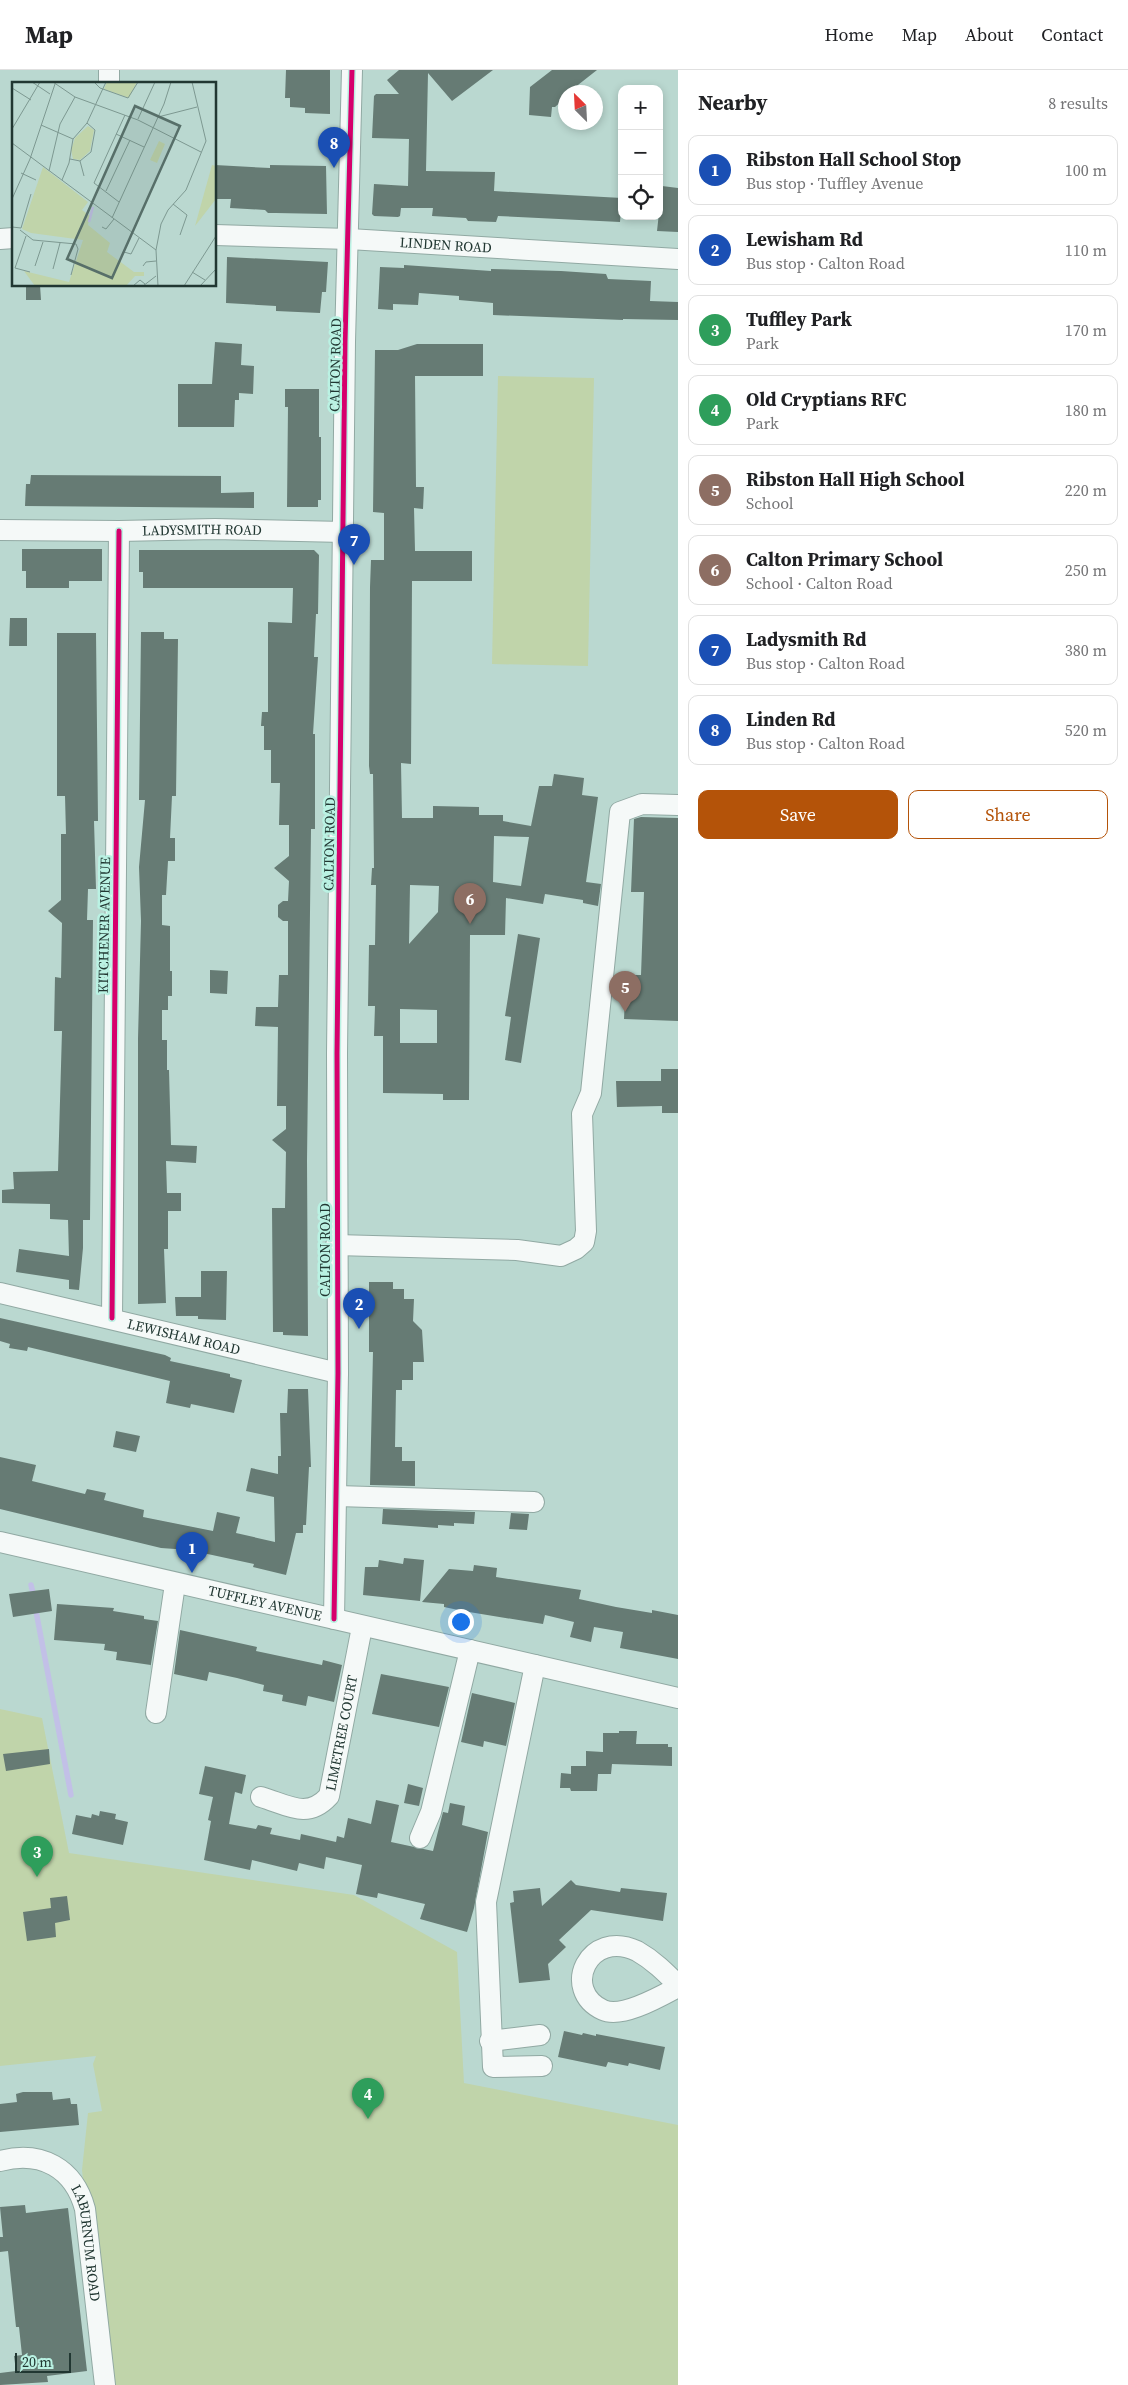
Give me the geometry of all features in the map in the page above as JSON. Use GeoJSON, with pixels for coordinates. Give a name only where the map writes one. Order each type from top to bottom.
{"type":"FeatureCollection","features":[{"type":"Feature","properties":{"kind":"street","name":"CALTON ROAD"},"geometry":{"type":"LineString","coordinates":[[334,1619],[337,1496],[336,1245],[345,342],[354,72]]}},
{"type":"Feature","properties":{"kind":"street","name":"LINDEN ROAD"},"geometry":{"type":"LineString","coordinates":[[216,235],[349,239],[678,259]]}},
{"type":"Feature","properties":{"kind":"street","name":"LADYSMITH ROAD"},"geometry":{"type":"LineString","coordinates":[[0,530],[119,531],[221,529],[344,532]]}},
{"type":"Feature","properties":{"kind":"street","name":"KITCHENER AVENUE"},"geometry":{"type":"LineString","coordinates":[[112,1318],[119,531]]}},
{"type":"Feature","properties":{"kind":"street"},"geometry":{"type":"LineString","coordinates":[[336,1245],[517,1250],[561,1256],[576,1249],[584,1242],[586,1231],[582,1114],[591,1093],[620,812],[642,804],[678,805]]}},
{"type":"Feature","properties":{"kind":"street","name":"LEWISHAM ROAD"},"geometry":{"type":"LineString","coordinates":[[0,1293],[338,1372]]}},
{"type":"Feature","properties":{"kind":"street"},"geometry":{"type":"LineString","coordinates":[[337,1496],[534,1502]]}},
{"type":"Feature","properties":{"kind":"street","name":"TUFFLEY AVENUE"},"geometry":{"type":"LineString","coordinates":[[0,1542],[175,1584],[678,1698]]}},
{"type":"Feature","properties":{"kind":"street"},"geometry":{"type":"LineString","coordinates":[[156,1713],[175,1584]]}},
{"type":"Feature","properties":{"kind":"street","name":"LIMETREE COURT"},"geometry":{"type":"LineString","coordinates":[[261,1797],[306,1810],[320,1806],[329,1796],[362,1627]]}},
{"type":"Feature","properties":{"kind":"street"},"geometry":{"type":"LineString","coordinates":[[420,1838],[431,1812],[470,1650]]}},
{"type":"Feature","properties":{"kind":"street"},"geometry":{"type":"LineString","coordinates":[[535,1665],[486,1902],[490,2041],[493,2067],[542,2066]]}},
{"type":"Feature","properties":{"kind":"street"},"geometry":{"type":"LineString","coordinates":[[490,2041],[540,2035]]}},
{"type":"Feature","properties":{"kind":"street","name":"LABURNUM ROAD"},"geometry":{"type":"LineString","coordinates":[[0,2161],[32,2157],[55,2166],[80,2192],[85,2210],[105,2385]]}},
{"type":"Feature","properties":{"kind":"green space"},"geometry":{"type":"Polygon","coordinates":[[[498,376],[594,378],[588,666],[492,664],[498,376]]]}},
{"type":"Feature","properties":{"kind":"green space"},"geometry":{"type":"Polygon","coordinates":[[[0,1709],[42,1718],[69,1853],[354,1895],[457,1952],[464,2083],[678,2125],[678,2385],[105,2385],[82,2170],[88,2113],[102,2111],[93,2064],[96,2056],[0,2066],[0,1709]]]}},
{"type":"Feature","properties":{"kind":"building"},"geometry":{"type":"Polygon","coordinates":[[[286,70],[330,70],[330,114],[305,113],[305,108],[290,107],[290,98],[285,98],[286,70]]]}},
{"type":"Feature","properties":{"kind":"building"},"geometry":{"type":"Polygon","coordinates":[[[399,70],[493,70],[452,101],[428,73],[426,171],[495,172],[494,191],[618,198],[618,220],[620,220],[620,222],[498,216],[496,222],[468,221],[466,218],[432,216],[433,208],[401,208],[400,216],[398,217],[374,216],[372,214],[374,184],[408,186],[409,139],[372,138],[374,96],[376,94],[399,94],[387,80],[399,70]]]}},
{"type":"Feature","properties":{"kind":"building"},"geometry":{"type":"Polygon","coordinates":[[[552,70],[597,70],[578,85],[558,85],[558,104],[552,107],[551,117],[529,115],[530,87],[552,70]]]}},
{"type":"Feature","properties":{"kind":"building"},"geometry":{"type":"Polygon","coordinates":[[[216,165],[270,168],[270,165],[326,166],[327,214],[268,213],[265,210],[230,208],[231,199],[216,199],[216,165]]]}},
{"type":"Feature","properties":{"kind":"building"},"geometry":{"type":"Polygon","coordinates":[[[663,186],[678,188],[678,232],[657,231],[658,220],[663,220],[663,186]]]}},
{"type":"Feature","properties":{"kind":"building"},"geometry":{"type":"Polygon","coordinates":[[[227,257],[328,262],[326,292],[322,292],[320,313],[276,311],[276,306],[226,303],[227,257]]]}},
{"type":"Feature","properties":{"kind":"building"},"geometry":{"type":"Polygon","coordinates":[[[404,265],[491,271],[491,269],[561,271],[606,274],[608,279],[651,281],[650,301],[678,302],[678,320],[493,315],[493,303],[459,300],[459,296],[419,293],[418,305],[393,304],[393,310],[378,309],[380,267],[404,268],[404,265]]]}},
{"type":"Feature","properties":{"kind":"building"},"geometry":{"type":"Polygon","coordinates":[[[26,286],[40,286],[41,300],[26,300],[26,286]]]}},
{"type":"Feature","properties":{"kind":"building"},"geometry":{"type":"Polygon","coordinates":[[[215,342],[242,344],[241,365],[254,366],[253,394],[239,393],[239,400],[235,400],[234,427],[178,427],[178,384],[212,384],[215,342]]]}},
{"type":"Feature","properties":{"kind":"building"},"geometry":{"type":"Polygon","coordinates":[[[417,344],[483,344],[483,376],[415,376],[416,487],[424,487],[423,509],[414,508],[415,551],[472,551],[472,581],[412,581],[411,764],[401,763],[402,818],[433,818],[433,806],[479,807],[479,815],[503,815],[503,821],[531,826],[539,786],[552,786],[554,774],[584,778],[582,795],[598,797],[586,882],[601,884],[598,906],[583,903],[583,900],[545,894],[543,904],[506,898],[505,935],[470,935],[469,1100],[443,1100],[443,1094],[383,1093],[383,1036],[374,1036],[375,1006],[368,1006],[369,945],[375,945],[376,885],[371,885],[372,868],[374,868],[373,774],[370,774],[369,766],[370,587],[371,560],[384,560],[384,513],[373,512],[375,350],[398,350],[417,344]],[[494,836],[493,882],[521,886],[529,837],[494,836]],[[410,885],[409,944],[438,912],[439,886],[410,885]],[[400,1009],[400,1043],[437,1043],[437,1010],[400,1009]]]}},
{"type":"Feature","properties":{"kind":"building"},"geometry":{"type":"Polygon","coordinates":[[[285,389],[319,389],[321,500],[318,500],[318,507],[287,507],[288,407],[285,407],[285,389]]]}},
{"type":"Feature","properties":{"kind":"building"},"geometry":{"type":"Polygon","coordinates":[[[31,475],[221,476],[221,493],[254,492],[254,508],[25,506],[26,484],[30,484],[31,475]]]}},
{"type":"Feature","properties":{"kind":"building"},"geometry":{"type":"Polygon","coordinates":[[[22,549],[102,549],[102,581],[69,581],[69,588],[26,588],[26,571],[22,571],[22,549]]]}},
{"type":"Feature","properties":{"kind":"building"},"geometry":{"type":"Polygon","coordinates":[[[139,550],[314,550],[319,555],[318,614],[316,614],[314,657],[318,657],[313,734],[315,734],[315,829],[311,829],[307,1161],[308,1336],[283,1335],[283,1332],[273,1332],[272,1208],[285,1208],[286,1152],[272,1140],[286,1129],[286,1106],[277,1106],[278,1027],[255,1026],[256,1007],[278,1007],[279,975],[288,975],[288,921],[283,921],[278,917],[278,905],[283,901],[288,901],[289,881],[274,868],[289,856],[289,825],[279,825],[280,783],[271,783],[271,750],[264,750],[264,726],[261,726],[262,712],[268,712],[268,622],[292,623],[293,588],[143,588],[143,572],[139,572],[139,550]]]}},
{"type":"Feature","properties":{"kind":"building"},"geometry":{"type":"Polygon","coordinates":[[[10,618],[27,618],[27,646],[9,646],[10,618]]]}},
{"type":"Feature","properties":{"kind":"building"},"geometry":{"type":"Polygon","coordinates":[[[141,632],[164,632],[164,639],[178,639],[176,796],[172,796],[170,838],[175,838],[175,861],[168,861],[166,895],[162,895],[162,925],[170,926],[172,996],[168,996],[168,1010],[162,1010],[162,1040],[167,1040],[171,1145],[197,1146],[196,1163],[166,1161],[167,1193],[181,1193],[181,1211],[168,1211],[168,1249],[164,1249],[166,1303],[138,1304],[138,1039],[141,921],[139,867],[145,800],[139,800],[141,632]]]}},
{"type":"Feature","properties":{"kind":"building"},"geometry":{"type":"Polygon","coordinates":[[[57,633],[96,633],[98,821],[94,821],[96,889],[88,889],[87,920],[93,920],[90,1220],[83,1220],[83,1248],[79,1290],[69,1289],[69,1280],[16,1272],[19,1249],[69,1256],[68,1220],[50,1219],[50,1204],[2,1203],[2,1190],[14,1189],[13,1172],[58,1171],[62,1031],[54,1031],[55,977],[61,978],[62,923],[48,911],[61,900],[61,834],[66,834],[65,796],[57,796],[57,633]]]}},
{"type":"Feature","properties":{"kind":"building"},"geometry":{"type":"Polygon","coordinates":[[[641,817],[678,818],[678,1021],[624,1019],[626,975],[641,975],[644,892],[631,892],[634,819],[641,817]]]}},
{"type":"Feature","properties":{"kind":"building"},"geometry":{"type":"Polygon","coordinates":[[[518,934],[540,938],[521,1063],[505,1060],[511,1017],[505,1016],[518,934]]]}},
{"type":"Feature","properties":{"kind":"building"},"geometry":{"type":"Polygon","coordinates":[[[210,970],[228,971],[227,994],[210,993],[210,970]]]}},
{"type":"Feature","properties":{"kind":"building"},"geometry":{"type":"Polygon","coordinates":[[[661,1069],[678,1069],[678,1113],[662,1113],[662,1106],[617,1107],[616,1081],[661,1081],[661,1069]]]}},
{"type":"Feature","properties":{"kind":"building"},"geometry":{"type":"Polygon","coordinates":[[[201,1271],[227,1271],[226,1320],[198,1319],[198,1316],[176,1316],[175,1297],[201,1297],[201,1271]]]}},
{"type":"Feature","properties":{"kind":"building"},"geometry":{"type":"Polygon","coordinates":[[[369,1282],[393,1282],[393,1289],[404,1289],[404,1299],[414,1299],[413,1321],[422,1330],[424,1362],[413,1362],[413,1380],[402,1380],[402,1390],[396,1390],[395,1447],[402,1447],[402,1461],[415,1461],[415,1486],[370,1485],[373,1352],[369,1352],[369,1282]]]}},
{"type":"Feature","properties":{"kind":"building"},"geometry":{"type":"Polygon","coordinates":[[[0,1318],[165,1355],[171,1358],[170,1361],[230,1374],[230,1377],[242,1380],[234,1413],[191,1404],[190,1408],[166,1403],[170,1381],[28,1347],[27,1351],[9,1348],[10,1344],[0,1341],[0,1318]]]}},
{"type":"Feature","properties":{"kind":"building"},"geometry":{"type":"Polygon","coordinates":[[[288,1389],[308,1389],[311,1467],[309,1467],[306,1525],[303,1525],[303,1533],[296,1533],[286,1575],[253,1567],[254,1564],[189,1550],[161,1548],[0,1509],[0,1457],[36,1465],[32,1481],[85,1494],[87,1489],[106,1493],[104,1500],[144,1510],[143,1517],[213,1531],[217,1512],[240,1517],[236,1533],[275,1542],[274,1497],[246,1491],[251,1468],[278,1474],[278,1456],[281,1456],[280,1413],[287,1413],[288,1389]]]}},
{"type":"Feature","properties":{"kind":"building"},"geometry":{"type":"Polygon","coordinates":[[[116,1431],[140,1436],[136,1452],[113,1447],[116,1431]]]}},
{"type":"Feature","properties":{"kind":"building"},"geometry":{"type":"Polygon","coordinates":[[[383,1509],[475,1512],[474,1524],[454,1523],[454,1526],[438,1525],[438,1528],[382,1524],[383,1509]]]}},
{"type":"Feature","properties":{"kind":"building"},"geometry":{"type":"Polygon","coordinates":[[[511,1513],[529,1514],[527,1530],[509,1529],[511,1513]]]}},
{"type":"Feature","properties":{"kind":"building"},"geometry":{"type":"Polygon","coordinates":[[[404,1558],[424,1560],[420,1601],[363,1595],[365,1567],[378,1567],[379,1560],[403,1564],[404,1558]]]}},
{"type":"Feature","properties":{"kind":"building"},"geometry":{"type":"Polygon","coordinates":[[[474,1565],[497,1568],[496,1577],[581,1590],[579,1599],[652,1613],[652,1610],[678,1615],[678,1659],[620,1648],[623,1632],[594,1627],[591,1642],[570,1637],[574,1622],[545,1615],[543,1624],[463,1611],[444,1607],[444,1604],[422,1602],[449,1569],[473,1571],[474,1565]]]}},
{"type":"Feature","properties":{"kind":"building"},"geometry":{"type":"Polygon","coordinates":[[[49,1589],[52,1611],[13,1617],[9,1594],[49,1589]]]}},
{"type":"Feature","properties":{"kind":"building"},"geometry":{"type":"Polygon","coordinates":[[[57,1604],[114,1608],[113,1611],[144,1616],[144,1619],[158,1621],[151,1665],[116,1660],[117,1652],[104,1650],[105,1644],[54,1640],[57,1604]]]}},
{"type":"Feature","properties":{"kind":"building"},"geometry":{"type":"Polygon","coordinates":[[[180,1630],[257,1647],[256,1651],[322,1665],[323,1660],[342,1665],[334,1702],[308,1696],[306,1706],[282,1701],[283,1695],[263,1691],[264,1685],[237,1678],[209,1672],[207,1681],[174,1674],[180,1630]]]}},
{"type":"Feature","properties":{"kind":"building"},"geometry":{"type":"Polygon","coordinates":[[[381,1674],[449,1687],[439,1727],[372,1714],[381,1674]]]}},
{"type":"Feature","properties":{"kind":"building"},"geometry":{"type":"Polygon","coordinates":[[[472,1693],[515,1703],[506,1746],[484,1741],[483,1747],[461,1742],[472,1693]]]}},
{"type":"Feature","properties":{"kind":"building"},"geometry":{"type":"Polygon","coordinates":[[[619,1731],[637,1731],[636,1744],[668,1744],[668,1747],[672,1747],[672,1766],[612,1764],[611,1774],[598,1774],[597,1791],[571,1791],[570,1788],[560,1788],[561,1773],[571,1774],[571,1766],[586,1766],[586,1751],[603,1752],[603,1733],[619,1733],[619,1731]]]}},
{"type":"Feature","properties":{"kind":"building"},"geometry":{"type":"Polygon","coordinates":[[[49,1749],[50,1764],[6,1771],[3,1754],[49,1749]]]}},
{"type":"Feature","properties":{"kind":"building"},"geometry":{"type":"Polygon","coordinates":[[[205,1766],[246,1775],[242,1794],[235,1792],[229,1824],[256,1829],[258,1825],[272,1828],[270,1834],[300,1840],[301,1834],[336,1842],[337,1836],[344,1838],[348,1818],[371,1824],[376,1800],[399,1805],[391,1842],[433,1851],[443,1812],[448,1813],[450,1803],[465,1806],[462,1825],[488,1832],[474,1908],[467,1932],[420,1919],[425,1904],[378,1893],[377,1898],[356,1894],[362,1865],[326,1857],[324,1869],[299,1863],[297,1871],[252,1860],[250,1870],[204,1860],[211,1821],[208,1820],[213,1797],[199,1794],[205,1766]]]}},
{"type":"Feature","properties":{"kind":"building"},"geometry":{"type":"Polygon","coordinates":[[[408,1784],[423,1788],[419,1806],[404,1803],[408,1784]]]}},
{"type":"Feature","properties":{"kind":"building"},"geometry":{"type":"Polygon","coordinates":[[[100,1811],[116,1814],[115,1819],[128,1822],[123,1845],[72,1834],[76,1815],[91,1818],[92,1814],[99,1816],[100,1811]]]}},
{"type":"Feature","properties":{"kind":"building"},"geometry":{"type":"Polygon","coordinates":[[[571,1880],[576,1885],[620,1892],[621,1888],[667,1893],[663,1921],[591,1910],[559,1940],[566,1947],[548,1964],[550,1980],[519,1983],[510,1903],[514,1902],[513,1891],[540,1888],[542,1906],[571,1880]]]}},
{"type":"Feature","properties":{"kind":"building"},"geometry":{"type":"Polygon","coordinates":[[[67,1896],[70,1920],[55,1923],[56,1937],[27,1941],[23,1912],[51,1908],[50,1898],[67,1896]]]}},
{"type":"Feature","properties":{"kind":"building"},"geometry":{"type":"Polygon","coordinates":[[[564,2031],[582,2035],[583,2033],[596,2036],[596,2034],[665,2047],[660,2070],[629,2063],[628,2066],[608,2062],[606,2067],[558,2057],[564,2031]]]}},
{"type":"Feature","properties":{"kind":"building"},"geometry":{"type":"Polygon","coordinates":[[[23,2092],[52,2092],[53,2100],[70,2098],[71,2104],[77,2104],[79,2125],[0,2132],[0,2104],[17,2102],[16,2094],[23,2092]]]}},
{"type":"Feature","properties":{"kind":"building"},"geometry":{"type":"Polygon","coordinates":[[[25,2205],[26,2213],[68,2208],[87,2371],[47,2376],[48,2382],[0,2385],[0,2373],[16,2371],[14,2356],[22,2355],[19,2327],[16,2327],[8,2251],[0,2252],[0,2237],[3,2237],[0,2207],[25,2205]]]}},
{"type":"Feature","properties":{"kind":"waterway"},"geometry":{"type":"LineString","coordinates":[[31,1585],[34,1597]]}},
{"type":"Feature","properties":{"kind":"waterway"},"geometry":{"type":"LineString","coordinates":[[35,1606],[71,1795]]}},
{"type":"Feature","properties":{"kind":"cycle path"},"geometry":{"type":"LineString","coordinates":[[334,1619],[338,1373],[337,1054],[345,342],[352,70]]}},
{"type":"Feature","properties":{"kind":"cycle path"},"geometry":{"type":"LineString","coordinates":[[112,1318],[119,531]]}},
{"type":"Feature","properties":{"kind":"place","name":"Linden Rd"},"geometry":{"type":"Point","coordinates":[334,168]}},
{"type":"Feature","properties":{"kind":"place","name":"Ladysmith Rd"},"geometry":{"type":"Point","coordinates":[354,565]}},
{"type":"Feature","properties":{"kind":"place","name":"Calton Primary School"},"geometry":{"type":"Point","coordinates":[470,924]}},
{"type":"Feature","properties":{"kind":"place","name":"Ribston Hall High School"},"geometry":{"type":"Point","coordinates":[625,1012]}},
{"type":"Feature","properties":{"kind":"place","name":"Lewisham Rd"},"geometry":{"type":"Point","coordinates":[359,1329]}},
{"type":"Feature","properties":{"kind":"place","name":"Ribston Hall School Stop"},"geometry":{"type":"Point","coordinates":[192,1573]}},
{"type":"Feature","properties":{"kind":"place","name":"Tuffley Park"},"geometry":{"type":"Point","coordinates":[37,1877]}},
{"type":"Feature","properties":{"kind":"place","name":"Old Cryptians RFC"},"geometry":{"type":"Point","coordinates":[368,2119]}}]}
